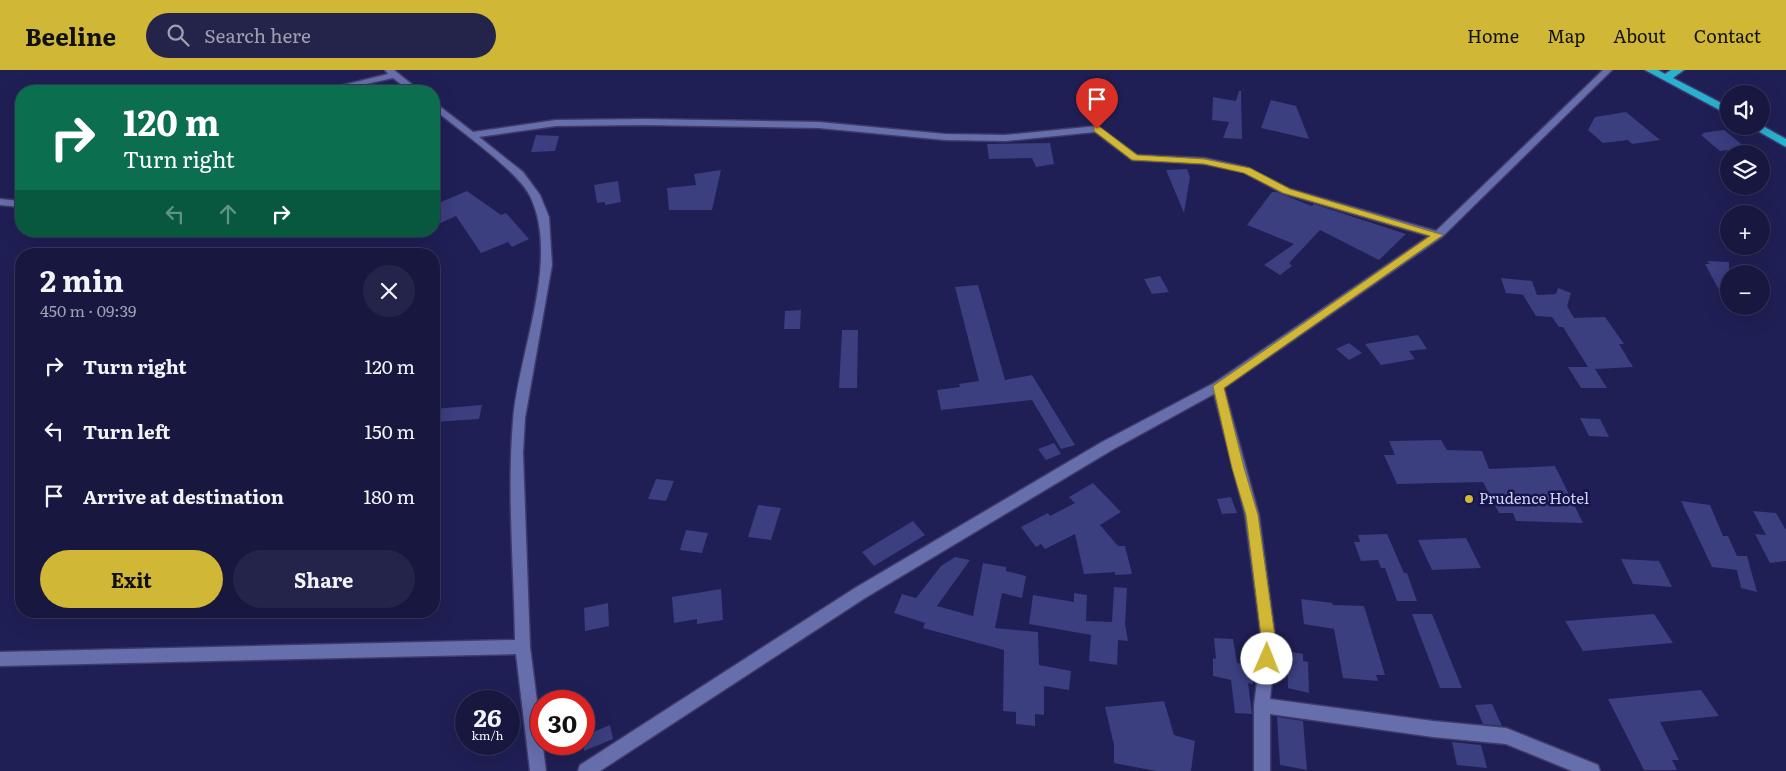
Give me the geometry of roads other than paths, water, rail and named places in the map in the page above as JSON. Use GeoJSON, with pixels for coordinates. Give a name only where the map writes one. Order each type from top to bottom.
{"type":"FeatureCollection","features":[{"type":"Feature","properties":{"kind":"highway"},"geometry":{"type":"LineString","coordinates":[[1650,70],[1720,107]]}},
{"type":"Feature","properties":{"kind":"highway"},"geometry":{"type":"LineString","coordinates":[[1665,78],[1679,70]]}},
{"type":"Feature","properties":{"kind":"highway"},"geometry":{"type":"LineString","coordinates":[[1770,135],[1786,144]]}},
{"type":"Feature","properties":{"kind":"street"},"geometry":{"type":"LineString","coordinates":[[586,771],[860,593],[1107,446],[1218,386],[1438,235],[1608,70]]}},
{"type":"Feature","properties":{"kind":"street"},"geometry":{"type":"LineString","coordinates":[[347,85],[392,73],[408,85]]}},
{"type":"Feature","properties":{"kind":"street"},"geometry":{"type":"LineString","coordinates":[[440,110],[519,174],[535,195],[544,217],[547,265],[519,418],[518,528],[524,647],[538,771]]}},
{"type":"Feature","properties":{"kind":"street"},"geometry":{"type":"LineString","coordinates":[[473,135],[556,124],[644,122],[819,125],[872,128],[945,137],[1005,138],[1097,129],[1135,158],[1204,161],[1246,170],[1286,191],[1438,235]]}},
{"type":"Feature","properties":{"kind":"street"},"geometry":{"type":"LineString","coordinates":[[0,202],[15,203]]}},
{"type":"Feature","properties":{"kind":"street"},"geometry":{"type":"LineString","coordinates":[[1218,386],[1238,468],[1252,515],[1269,644],[1262,705],[1262,771]]}},
{"type":"Feature","properties":{"kind":"street"},"geometry":{"type":"LineString","coordinates":[[0,659],[524,647]]}},
{"type":"Feature","properties":{"kind":"street"},"geometry":{"type":"LineString","coordinates":[[1262,705],[1433,729],[1506,736],[1592,771]]}},
{"type":"Feature","properties":{"kind":"place","name":"Prudence Hotel"},"geometry":{"type":"Point","coordinates":[1469,499]}}]}
